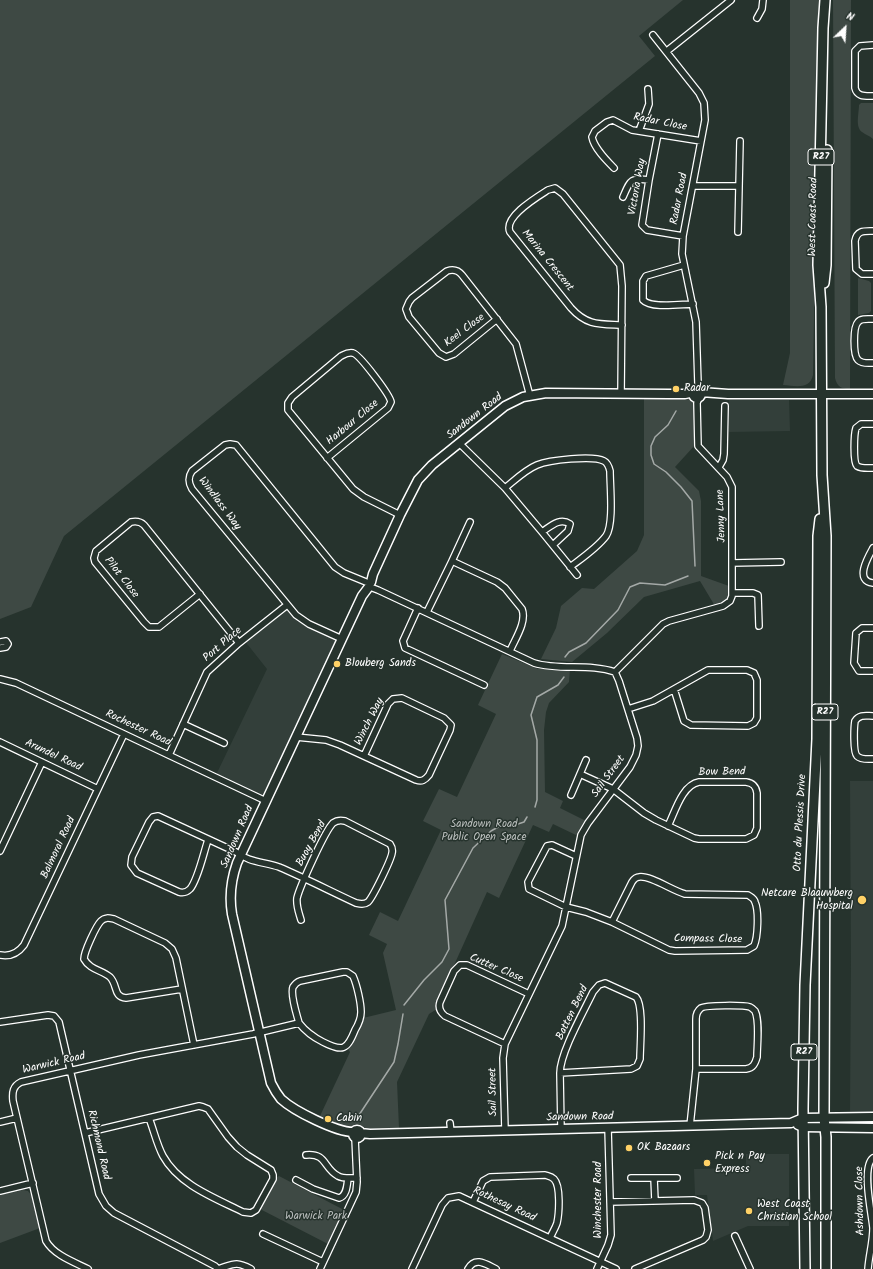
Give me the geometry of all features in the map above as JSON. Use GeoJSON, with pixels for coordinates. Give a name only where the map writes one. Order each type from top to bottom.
{"type":"FeatureCollection","features":[{"type":"Feature","properties":{"kind":"main road","name":"West Coast Road"},"geometry":{"type":"LineString","coordinates":[[822,395],[821,307],[818,265],[823,28],[825,4]]}},
{"type":"Feature","properties":{"kind":"main road","name":"Otto du Plessis Drive"},"geometry":{"type":"LineString","coordinates":[[822,395],[822,498],[826,536],[824,1118],[826,1137],[826,1269]]}},
{"type":"Feature","properties":{"kind":"main road","name":"Otto du Plessis Drive"},"geometry":{"type":"LineString","coordinates":[[804,1269],[803,1123],[805,986],[817,739],[818,536],[822,498]]}},
{"type":"Feature","properties":{"kind":"street"},"geometry":{"type":"LineString","coordinates":[[667,51],[731,0]]}},
{"type":"Feature","properties":{"kind":"street"},"geometry":{"type":"LineString","coordinates":[[757,18],[762,9],[763,0]]}},
{"type":"Feature","properties":{"kind":"street","name":"Radar Road"},"geometry":{"type":"LineString","coordinates":[[653,35],[695,86],[702,98],[705,114],[683,236],[682,254],[696,322],[697,394]]}},
{"type":"Feature","properties":{"kind":"street"},"geometry":{"type":"LineString","coordinates":[[873,45],[860,46],[855,51],[855,88],[861,95],[873,96]]}},
{"type":"Feature","properties":{"kind":"street"},"geometry":{"type":"LineString","coordinates":[[639,131],[649,104],[648,89]]}},
{"type":"Feature","properties":{"kind":"street","name":"Radar Close"},"geometry":{"type":"LineString","coordinates":[[614,168],[593,142],[592,137],[593,133],[612,120],[616,120],[628,128],[639,131],[701,141]]}},
{"type":"Feature","properties":{"kind":"street","name":"Victoria Way"},"geometry":{"type":"LineString","coordinates":[[658,134],[641,223],[643,227],[653,231],[683,236]]}},
{"type":"Feature","properties":{"kind":"street"},"geometry":{"type":"LineString","coordinates":[[738,232],[740,141]]}},
{"type":"Feature","properties":{"kind":"street"},"geometry":{"type":"LineString","coordinates":[[623,197],[629,183],[633,179],[649,180]]}},
{"type":"Feature","properties":{"kind":"street"},"geometry":{"type":"LineString","coordinates":[[693,186],[739,186]]}},
{"type":"Feature","properties":{"kind":"street","name":"Marina Crescent"},"geometry":{"type":"LineString","coordinates":[[621,394],[622,325],[622,286],[620,265],[563,194],[555,188],[548,190],[514,215],[509,224],[510,232],[571,308],[580,317],[594,324],[622,325]]}},
{"type":"Feature","properties":{"kind":"street"},"geometry":{"type":"LineString","coordinates":[[873,231],[861,231],[855,238],[855,266],[861,273],[873,274]]}},
{"type":"Feature","properties":{"kind":"street"},"geometry":{"type":"LineString","coordinates":[[684,265],[646,276],[644,281],[643,300],[648,304],[693,304]]}},
{"type":"Feature","properties":{"kind":"street","name":"Keel Close"},"geometry":{"type":"LineString","coordinates":[[498,319],[454,354],[446,357],[439,353],[409,317],[406,309],[412,298],[447,271],[455,270],[460,273],[498,319],[516,344],[530,396]]}},
{"type":"Feature","properties":{"kind":"street"},"geometry":{"type":"LineString","coordinates":[[873,319],[860,320],[855,329],[856,358],[861,362],[873,363]]}},
{"type":"Feature","properties":{"kind":"street","name":"Harbour Close"},"geometry":{"type":"LineString","coordinates":[[327,458],[388,408],[391,402],[388,394],[359,357],[351,352],[346,353],[292,397],[288,405],[288,410],[327,458],[357,493],[400,515]]}},
{"type":"Feature","properties":{"kind":"street","name":"Sandown Road"},"geometry":{"type":"LineString","coordinates":[[697,394],[546,394],[530,396],[517,400],[505,406],[432,465],[414,487],[234,870],[231,884],[231,907],[269,1078],[281,1099],[291,1107],[325,1124],[355,1136],[370,1134],[504,1130],[803,1123],[824,1118],[873,1117]]}},
{"type":"Feature","properties":{"kind":"street"},"geometry":{"type":"LineString","coordinates":[[697,394],[873,394]]}},
{"type":"Feature","properties":{"kind":"street","name":"Jenny Lane"},"geometry":{"type":"LineString","coordinates":[[697,394],[698,444],[703,452],[727,477],[732,487],[732,593]]}},
{"type":"Feature","properties":{"kind":"street"},"geometry":{"type":"LineString","coordinates":[[719,467],[723,460],[724,454],[725,406]]}},
{"type":"Feature","properties":{"kind":"street"},"geometry":{"type":"LineString","coordinates":[[873,424],[861,424],[856,428],[854,459],[857,465],[864,468],[873,468]]}},
{"type":"Feature","properties":{"kind":"street"},"geometry":{"type":"LineString","coordinates":[[459,443],[505,488],[577,575]]}},
{"type":"Feature","properties":{"kind":"street","name":"Windlass Way"},"geometry":{"type":"LineString","coordinates":[[342,639],[303,620],[287,605],[189,485],[188,480],[192,471],[225,445],[232,444],[237,447],[335,567],[344,573],[368,584]]}},
{"type":"Feature","properties":{"kind":"street"},"geometry":{"type":"LineString","coordinates":[[505,488],[529,469],[551,461],[565,459],[596,459],[604,461],[608,464],[610,478],[609,530],[599,543],[570,567]]}},
{"type":"Feature","properties":{"kind":"street","name":"Pilot Close"},"geometry":{"type":"LineString","coordinates":[[200,594],[159,626],[149,627],[96,562],[94,558],[96,551],[131,522],[142,522],[200,594],[239,643]]}},
{"type":"Feature","properties":{"kind":"street"},"geometry":{"type":"LineString","coordinates":[[427,612],[470,522]]}},
{"type":"Feature","properties":{"kind":"street"},"geometry":{"type":"LineString","coordinates":[[542,532],[560,522],[570,524],[568,531],[553,545]]}},
{"type":"Feature","properties":{"kind":"street"},"geometry":{"type":"LineString","coordinates":[[873,548],[864,564],[863,572],[865,580],[873,583]]}},
{"type":"Feature","properties":{"kind":"street"},"geometry":{"type":"LineString","coordinates":[[452,561],[497,582],[505,588],[522,609],[524,613],[523,621],[510,651]]}},
{"type":"Feature","properties":{"kind":"street"},"geometry":{"type":"LineString","coordinates":[[732,564],[781,562]]}},
{"type":"Feature","properties":{"kind":"street"},"geometry":{"type":"LineString","coordinates":[[368,584],[539,664],[599,668],[615,672],[663,624],[723,606],[730,601],[732,593],[757,594],[759,626]]}},
{"type":"Feature","properties":{"kind":"street","name":"Port Place"},"geometry":{"type":"LineString","coordinates":[[169,755],[207,672],[239,643],[287,605]]}},
{"type":"Feature","properties":{"kind":"street"},"geometry":{"type":"LineString","coordinates":[[418,608],[403,641],[405,648],[484,685]]}},
{"type":"Feature","properties":{"kind":"street"},"geometry":{"type":"LineString","coordinates":[[873,628],[862,628],[856,633],[854,656],[854,663],[857,669],[862,672],[873,672]]}},
{"type":"Feature","properties":{"kind":"street"},"geometry":{"type":"LineString","coordinates":[[0,642],[4,640],[8,644],[6,647],[0,648]]}},
{"type":"Feature","properties":{"kind":"street"},"geometry":{"type":"LineString","coordinates":[[628,709],[653,701],[708,670],[750,670],[754,673],[757,680],[757,718],[754,723],[748,726],[691,725],[684,720],[674,690]]}},
{"type":"Feature","properties":{"kind":"street","name":"Sail Street"},"geometry":{"type":"LineString","coordinates":[[504,1130],[503,1058],[506,1044],[560,930],[579,841],[583,830],[633,763],[637,751],[637,738],[615,672]]}},
{"type":"Feature","properties":{"kind":"street","name":"Rochester Road"},"geometry":{"type":"LineString","coordinates":[[0,679],[16,683],[266,801]]}},
{"type":"Feature","properties":{"kind":"street","name":"Winch Way"},"geometry":{"type":"LineString","coordinates":[[296,737],[326,740],[416,780],[422,781],[429,775],[451,725],[444,718],[406,700],[395,698],[388,704],[364,756]]}},
{"type":"Feature","properties":{"kind":"street"},"geometry":{"type":"LineString","coordinates":[[873,716],[859,717],[854,724],[854,752],[857,757],[873,759]]}},
{"type":"Feature","properties":{"kind":"street"},"geometry":{"type":"LineString","coordinates":[[183,724],[224,743]]}},
{"type":"Feature","properties":{"kind":"street","name":"Balmoral Road"},"geometry":{"type":"LineString","coordinates":[[0,955],[6,956],[13,954],[20,950],[24,945],[124,734]]}},
{"type":"Feature","properties":{"kind":"street","name":"Arundel Road"},"geometry":{"type":"LineString","coordinates":[[0,742],[98,789]]}},
{"type":"Feature","properties":{"kind":"street"},"geometry":{"type":"LineString","coordinates":[[571,795],[586,760]]}},
{"type":"Feature","properties":{"kind":"street"},"geometry":{"type":"LineString","coordinates":[[0,852],[42,762]]}},
{"type":"Feature","properties":{"kind":"street","name":"Bow Bend"},"geometry":{"type":"LineString","coordinates":[[580,774],[613,789],[644,813],[668,826],[699,839],[751,838],[756,833],[757,828],[756,787],[752,783],[746,782],[693,783],[685,790],[668,826]]}},
{"type":"Feature","properties":{"kind":"street"},"geometry":{"type":"LineString","coordinates":[[153,817],[161,817],[208,840],[195,881],[191,888],[186,892],[178,892],[137,873],[131,865],[132,857],[149,822],[153,817]]}},
{"type":"Feature","properties":{"kind":"street","name":"Buoy Bend"},"geometry":{"type":"LineString","coordinates":[[208,840],[236,852],[244,859],[269,864],[280,868],[304,879],[356,903],[366,903],[372,896],[388,865],[392,855],[392,849],[387,842],[345,822],[338,821],[333,824],[327,832],[304,879],[297,902],[301,920]]}},
{"type":"Feature","properties":{"kind":"street","name":"Compass Close"},"geometry":{"type":"LineString","coordinates":[[576,856],[552,845],[547,846],[528,884],[531,890],[566,907],[586,912],[612,922],[663,948],[675,951],[747,950],[752,948],[755,944],[757,932],[756,904],[754,899],[748,895],[684,894],[640,876],[632,882],[612,922]]}},
{"type":"Feature","properties":{"kind":"street"},"geometry":{"type":"LineString","coordinates":[[182,990],[126,998],[119,996],[116,993],[114,984],[110,977],[92,967],[84,959],[86,949],[101,921],[106,918],[111,918],[169,946],[174,952],[194,1045]]}},
{"type":"Feature","properties":{"kind":"street","name":"Cutter Close"},"geometry":{"type":"LineString","coordinates":[[506,1044],[445,1016],[441,1012],[439,1007],[440,1002],[454,971],[460,965],[467,965],[529,994]]}},
{"type":"Feature","properties":{"kind":"street"},"geometry":{"type":"LineString","coordinates":[[343,972],[347,972],[353,976],[361,1009],[361,1015],[351,1040],[347,1045],[342,1048],[333,1047],[310,1035],[299,1023],[293,994],[293,987],[297,983],[343,972]]}},
{"type":"Feature","properties":{"kind":"street","name":"Batten Bend"},"geometry":{"type":"LineString","coordinates":[[560,1073],[631,1069],[637,1066],[640,1059],[641,1010],[639,1000],[636,997],[608,984],[602,983],[597,987],[562,1059],[560,1073],[561,1129]]}},
{"type":"Feature","properties":{"kind":"street"},"geometry":{"type":"LineString","coordinates":[[690,1126],[696,1069],[696,1019],[700,1009],[706,1007],[745,1006],[752,1008],[755,1012],[757,1022],[757,1057],[754,1065],[751,1068],[746,1069],[696,1069]]}},
{"type":"Feature","properties":{"kind":"street","name":"Richmond Road"},"geometry":{"type":"LineString","coordinates":[[0,1022],[48,1015],[56,1018],[59,1022],[99,1194],[103,1202],[110,1210],[218,1269]]}},
{"type":"Feature","properties":{"kind":"street","name":"Warwick Road"},"geometry":{"type":"LineString","coordinates":[[88,1269],[56,1252],[48,1244],[12,1097],[16,1086],[21,1082],[139,1055],[259,1033],[299,1023]]}},
{"type":"Feature","properties":{"kind":"street"},"geometry":{"type":"LineString","coordinates":[[85,1133],[199,1106],[203,1106],[208,1109],[237,1147],[247,1155],[268,1167],[273,1172],[273,1179],[256,1210],[251,1213],[243,1212],[197,1188],[185,1180],[172,1168],[162,1155],[150,1118]]}},
{"type":"Feature","properties":{"kind":"street"},"geometry":{"type":"LineString","coordinates":[[0,1122],[17,1118]]}},
{"type":"Feature","properties":{"kind":"street"},"geometry":{"type":"LineString","coordinates":[[450,1123],[451,1132]]}},
{"type":"Feature","properties":{"kind":"street","name":"Sandown Road"},"geometry":{"type":"LineString","coordinates":[[803,1123],[824,1128],[873,1128]]}},
{"type":"Feature","properties":{"kind":"street","name":"Winchester Road"},"geometry":{"type":"LineString","coordinates":[[597,1269],[610,1238],[608,1128]]}},
{"type":"Feature","properties":{"kind":"street"},"geometry":{"type":"LineString","coordinates":[[320,1269],[356,1192],[357,1178],[355,1136]]}},
{"type":"Feature","properties":{"kind":"street"},"geometry":{"type":"LineString","coordinates":[[306,1155],[315,1155],[320,1157],[336,1174],[342,1177],[357,1178]]}},
{"type":"Feature","properties":{"kind":"street","name":"Ashdown Close"},"geometry":{"type":"LineString","coordinates":[[868,1269],[873,1228],[868,1202],[868,1168],[869,1163],[873,1158]]}},
{"type":"Feature","properties":{"kind":"street"},"geometry":{"type":"LineString","coordinates":[[473,1202],[483,1181],[490,1177],[550,1176],[554,1179],[558,1188],[559,1213],[556,1225],[550,1238]]}},
{"type":"Feature","properties":{"kind":"street"},"geometry":{"type":"LineString","coordinates":[[296,1180],[313,1189],[339,1198],[344,1194],[348,1178]]}},
{"type":"Feature","properties":{"kind":"street"},"geometry":{"type":"LineString","coordinates":[[631,1178],[677,1178]]}},
{"type":"Feature","properties":{"kind":"street"},"geometry":{"type":"LineString","coordinates":[[654,1178],[655,1201]]}},
{"type":"Feature","properties":{"kind":"street"},"geometry":{"type":"LineString","coordinates":[[0,1191],[32,1183]]}},
{"type":"Feature","properties":{"kind":"street","name":"Rothesay Road"},"geometry":{"type":"LineString","coordinates":[[412,1269],[443,1203],[451,1197],[459,1196],[616,1269]]}},
{"type":"Feature","properties":{"kind":"street"},"geometry":{"type":"LineString","coordinates":[[610,1202],[694,1200],[700,1202],[704,1208],[707,1234],[702,1240],[634,1269]]}},
{"type":"Feature","properties":{"kind":"street"},"geometry":{"type":"LineString","coordinates":[[263,1234],[324,1262]]}},
{"type":"Feature","properties":{"kind":"street"},"geometry":{"type":"LineString","coordinates":[[735,1236],[750,1269]]}},
{"type":"Feature","properties":{"kind":"street"},"geometry":{"type":"LineString","coordinates":[[468,1269],[473,1263],[482,1262],[496,1269]]}},
{"type":"Feature","properties":{"kind":"street"},"geometry":{"type":"LineString","coordinates":[[218,1269],[237,1263],[251,1269]]}},
{"type":"Feature","properties":{"kind":"shaded area"},"geometry":{"type":"Polygon","coordinates":[[[729,400],[789,400],[790,431],[729,432],[729,400]]]}},
{"type":"Feature","properties":{"kind":"shaded area"},"geometry":{"type":"Polygon","coordinates":[[[287,606],[296,616],[342,640],[266,801],[215,777],[267,669],[244,640],[287,606]]]}},
{"type":"Feature","properties":{"kind":"shaded area"},"geometry":{"type":"Polygon","coordinates":[[[850,781],[873,781],[873,1112],[850,1112],[850,781]]]}},
{"type":"Feature","properties":{"kind":"shaded area","name":"West Coast Christian School"},"geometry":{"type":"Polygon","coordinates":[[[746,1154],[789,1154],[789,1226],[748,1226],[713,1241],[707,1195],[695,1195],[694,1169],[746,1168],[746,1154]]]}},
{"type":"Feature","properties":{"kind":"green space"},"geometry":{"type":"Polygon","coordinates":[[[0,0],[683,0],[639,36],[655,56],[64,536],[31,607],[0,619],[0,0]]]}},
{"type":"Feature","properties":{"kind":"green space"},"geometry":{"type":"Polygon","coordinates":[[[790,0],[819,0],[813,375],[809,383],[801,386],[783,385],[790,353],[790,0]]]}},
{"type":"Feature","properties":{"kind":"green space"},"geometry":{"type":"Polygon","coordinates":[[[833,0],[851,0],[850,389],[840,387],[835,378],[833,0]]]}},
{"type":"Feature","properties":{"kind":"green space"},"geometry":{"type":"Polygon","coordinates":[[[861,103],[873,103],[873,139],[862,132],[859,127],[859,105],[861,103]]]}},
{"type":"Feature","properties":{"kind":"green space"},"geometry":{"type":"Polygon","coordinates":[[[858,278],[871,283],[871,311],[869,313],[858,315],[858,278]]]}},
{"type":"Feature","properties":{"kind":"green space"},"geometry":{"type":"Polygon","coordinates":[[[644,398],[687,398],[695,404],[695,445],[675,467],[699,491],[701,501],[701,576],[729,586],[728,597],[725,601],[715,606],[700,581],[644,597],[607,633],[572,662],[541,659],[556,628],[561,606],[582,588],[594,589],[637,551],[644,535],[644,398]]]}},
{"type":"Feature","properties":{"kind":"green space","name":"Sandown Road Public Open Space"},"geometry":{"type":"Polygon","coordinates":[[[502,654],[538,669],[570,669],[569,682],[549,703],[546,712],[544,730],[545,792],[563,801],[560,808],[586,821],[578,836],[553,824],[549,832],[533,825],[499,898],[487,892],[437,1003],[437,1009],[429,1014],[397,1082],[399,1128],[367,1129],[356,1126],[347,1128],[320,1116],[350,1052],[348,1049],[354,1040],[363,1018],[396,1010],[383,953],[387,944],[369,935],[380,912],[398,921],[441,830],[423,821],[439,789],[457,797],[496,714],[478,705],[502,654]]]}},
{"type":"Feature","properties":{"kind":"green space","name":"Warwick Park"},"geometry":{"type":"Polygon","coordinates":[[[279,1176],[344,1210],[328,1244],[260,1209],[277,1177],[279,1176]]]}},
{"type":"Feature","properties":{"kind":"green space"},"geometry":{"type":"Polygon","coordinates":[[[23,1190],[28,1191],[32,1196],[40,1228],[0,1243],[0,1195],[23,1190]]]}},
{"type":"Feature","properties":{"kind":"waterway"},"geometry":{"type":"LineString","coordinates":[[676,411],[668,425],[655,437],[651,446],[651,455],[654,464],[666,472],[692,501],[695,566]]}},
{"type":"Feature","properties":{"kind":"waterway"},"geometry":{"type":"LineString","coordinates":[[565,657],[569,652],[586,643],[618,610],[630,587],[640,583],[665,585],[688,576]]}},
{"type":"Feature","properties":{"kind":"waterway"},"geometry":{"type":"LineString","coordinates":[[535,807],[537,800],[537,740],[531,715],[537,697],[558,685],[564,677]]}},
{"type":"Feature","properties":{"kind":"waterway"},"geometry":{"type":"LineString","coordinates":[[404,1005],[424,980],[442,962],[449,949],[445,900],[473,848],[491,831],[500,826],[510,826],[524,822],[527,817]]}},
{"type":"Feature","properties":{"kind":"waterway"},"geometry":{"type":"LineString","coordinates":[[359,1115],[394,1062],[403,1014]]}},
{"type":"Feature","properties":{"kind":"place","name":"Radar"},"geometry":{"type":"Point","coordinates":[676,389]}},
{"type":"Feature","properties":{"kind":"place","name":"Blouberg Sands"},"geometry":{"type":"Point","coordinates":[337,664]}},
{"type":"Feature","properties":{"kind":"place","name":"Netcare Blaauwberg Hospital"},"geometry":{"type":"Point","coordinates":[862,900]}},
{"type":"Feature","properties":{"kind":"place","name":"Cabin"},"geometry":{"type":"Point","coordinates":[328,1119]}},
{"type":"Feature","properties":{"kind":"place","name":"OK Bazaars"},"geometry":{"type":"Point","coordinates":[629,1148]}},
{"type":"Feature","properties":{"kind":"place","name":"Pick n Pay Express"},"geometry":{"type":"Point","coordinates":[707,1163]}},
{"type":"Feature","properties":{"kind":"place","name":"West Coast Christian School"},"geometry":{"type":"Point","coordinates":[749,1211]}}]}
